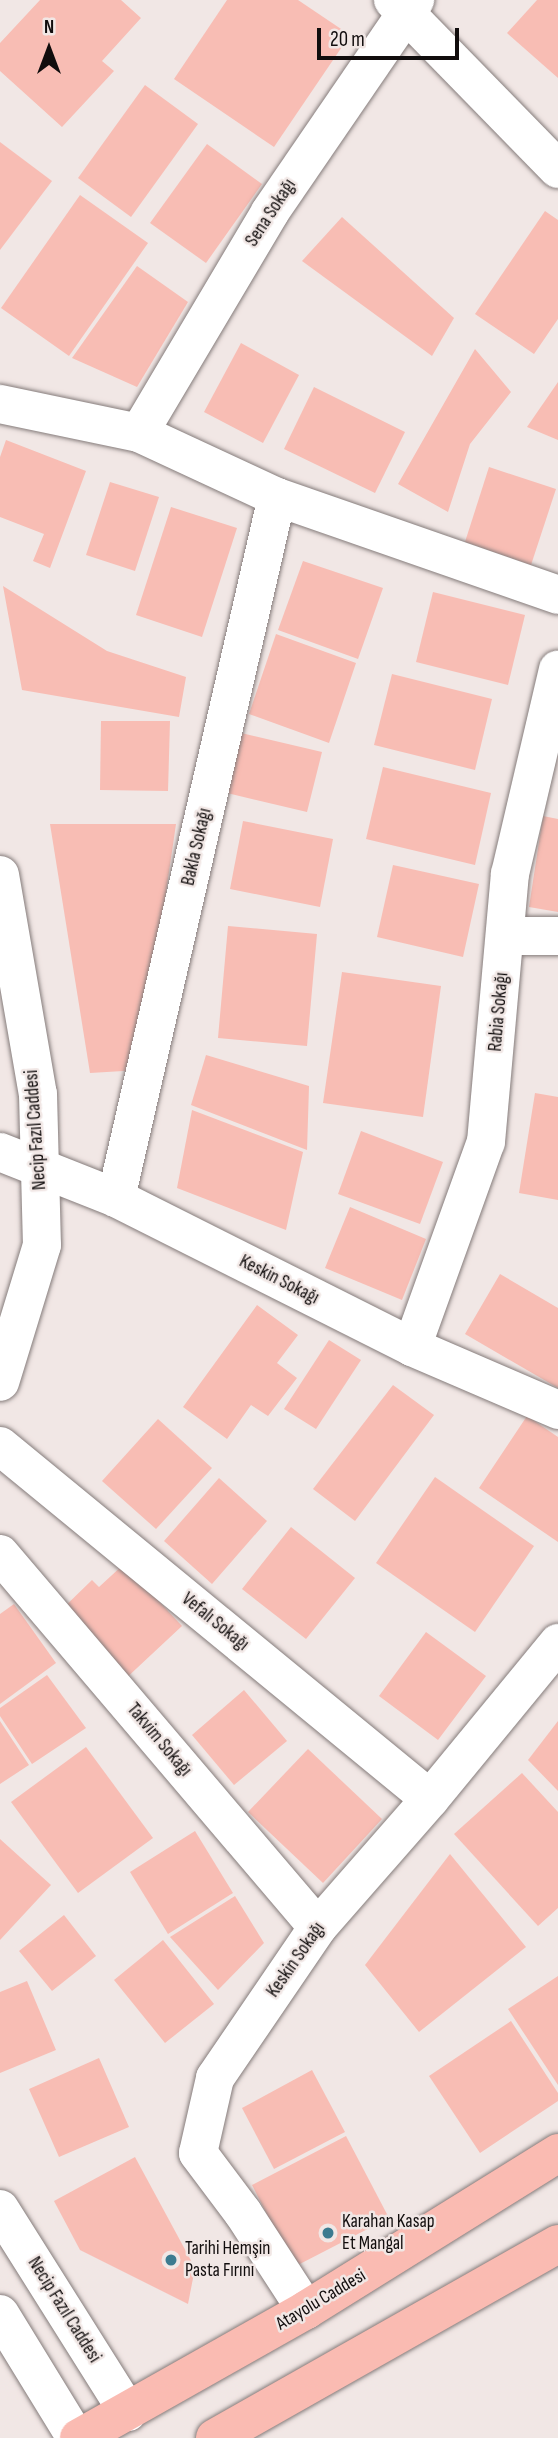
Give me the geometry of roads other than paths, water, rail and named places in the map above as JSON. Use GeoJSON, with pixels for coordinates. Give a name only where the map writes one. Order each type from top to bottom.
{"type":"FeatureCollection","features":[{"type":"Feature","properties":{"kind":"main road","name":"Atayolu Caddesi"},"geometry":{"type":"LineString","coordinates":[[77,2438],[137,2425],[306,2310],[558,2154]]}},
{"type":"Feature","properties":{"kind":"main road"},"geometry":{"type":"LineString","coordinates":[[215,2438],[558,2244]]}},
{"type":"Feature","properties":{"kind":"street"},"geometry":{"type":"LineString","coordinates":[[405,5],[558,169]]}},
{"type":"Feature","properties":{"kind":"street","name":"Sena Sokağı"},"geometry":{"type":"LineString","coordinates":[[139,433],[270,212],[405,5]]}},
{"type":"Feature","properties":{"kind":"street"},"geometry":{"type":"LineString","coordinates":[[0,404],[139,433],[277,496],[558,594]]}},
{"type":"Feature","properties":{"kind":"street","name":"Bakla Sokağı"},"geometry":{"type":"LineString","coordinates":[[116,1198],[277,496]]}},
{"type":"Feature","properties":{"kind":"street","name":"Rabia Sokağı"},"geometry":{"type":"LineString","coordinates":[[412,1347],[486,1142],[510,874],[558,670]]}},
{"type":"Feature","properties":{"kind":"street","name":"Necip Fazıl Caddesi"},"geometry":{"type":"LineString","coordinates":[[0,875],[38,1094],[42,1245],[0,1382]]}},
{"type":"Feature","properties":{"kind":"street"},"geometry":{"type":"LineString","coordinates":[[506,936],[558,936]]}},
{"type":"Feature","properties":{"kind":"street","name":"Keskin Sokağı"},"geometry":{"type":"LineString","coordinates":[[0,1152],[116,1198],[412,1347],[558,1410]]}},
{"type":"Feature","properties":{"kind":"street","name":"Vefalı Sokağı"},"geometry":{"type":"LineString","coordinates":[[0,1446],[430,1799]]}},
{"type":"Feature","properties":{"kind":"street","name":"Takvim Sokağı"},"geometry":{"type":"LineString","coordinates":[[0,1554],[318,1927]]}},
{"type":"Feature","properties":{"kind":"street","name":"Keskin Sokağı"},"geometry":{"type":"LineString","coordinates":[[306,2310],[243,2213],[198,2153],[215,2078],[318,1927],[430,1799],[558,1643]]}},
{"type":"Feature","properties":{"kind":"street","name":"Necip Fazıl Caddesi"},"geometry":{"type":"LineString","coordinates":[[0,2209],[137,2425]]}},
{"type":"Feature","properties":{"kind":"street"},"geometry":{"type":"LineString","coordinates":[[0,2314],[77,2438]]}},
{"type":"Feature","properties":{"kind":"place","name":"Karahan Kasap Et Mangal"},"geometry":{"type":"Point","coordinates":[328,2233]}},
{"type":"Feature","properties":{"kind":"place","name":"Tarihi Hemşin Pasta Fırını"},"geometry":{"type":"Point","coordinates":[171,2260]}}]}
